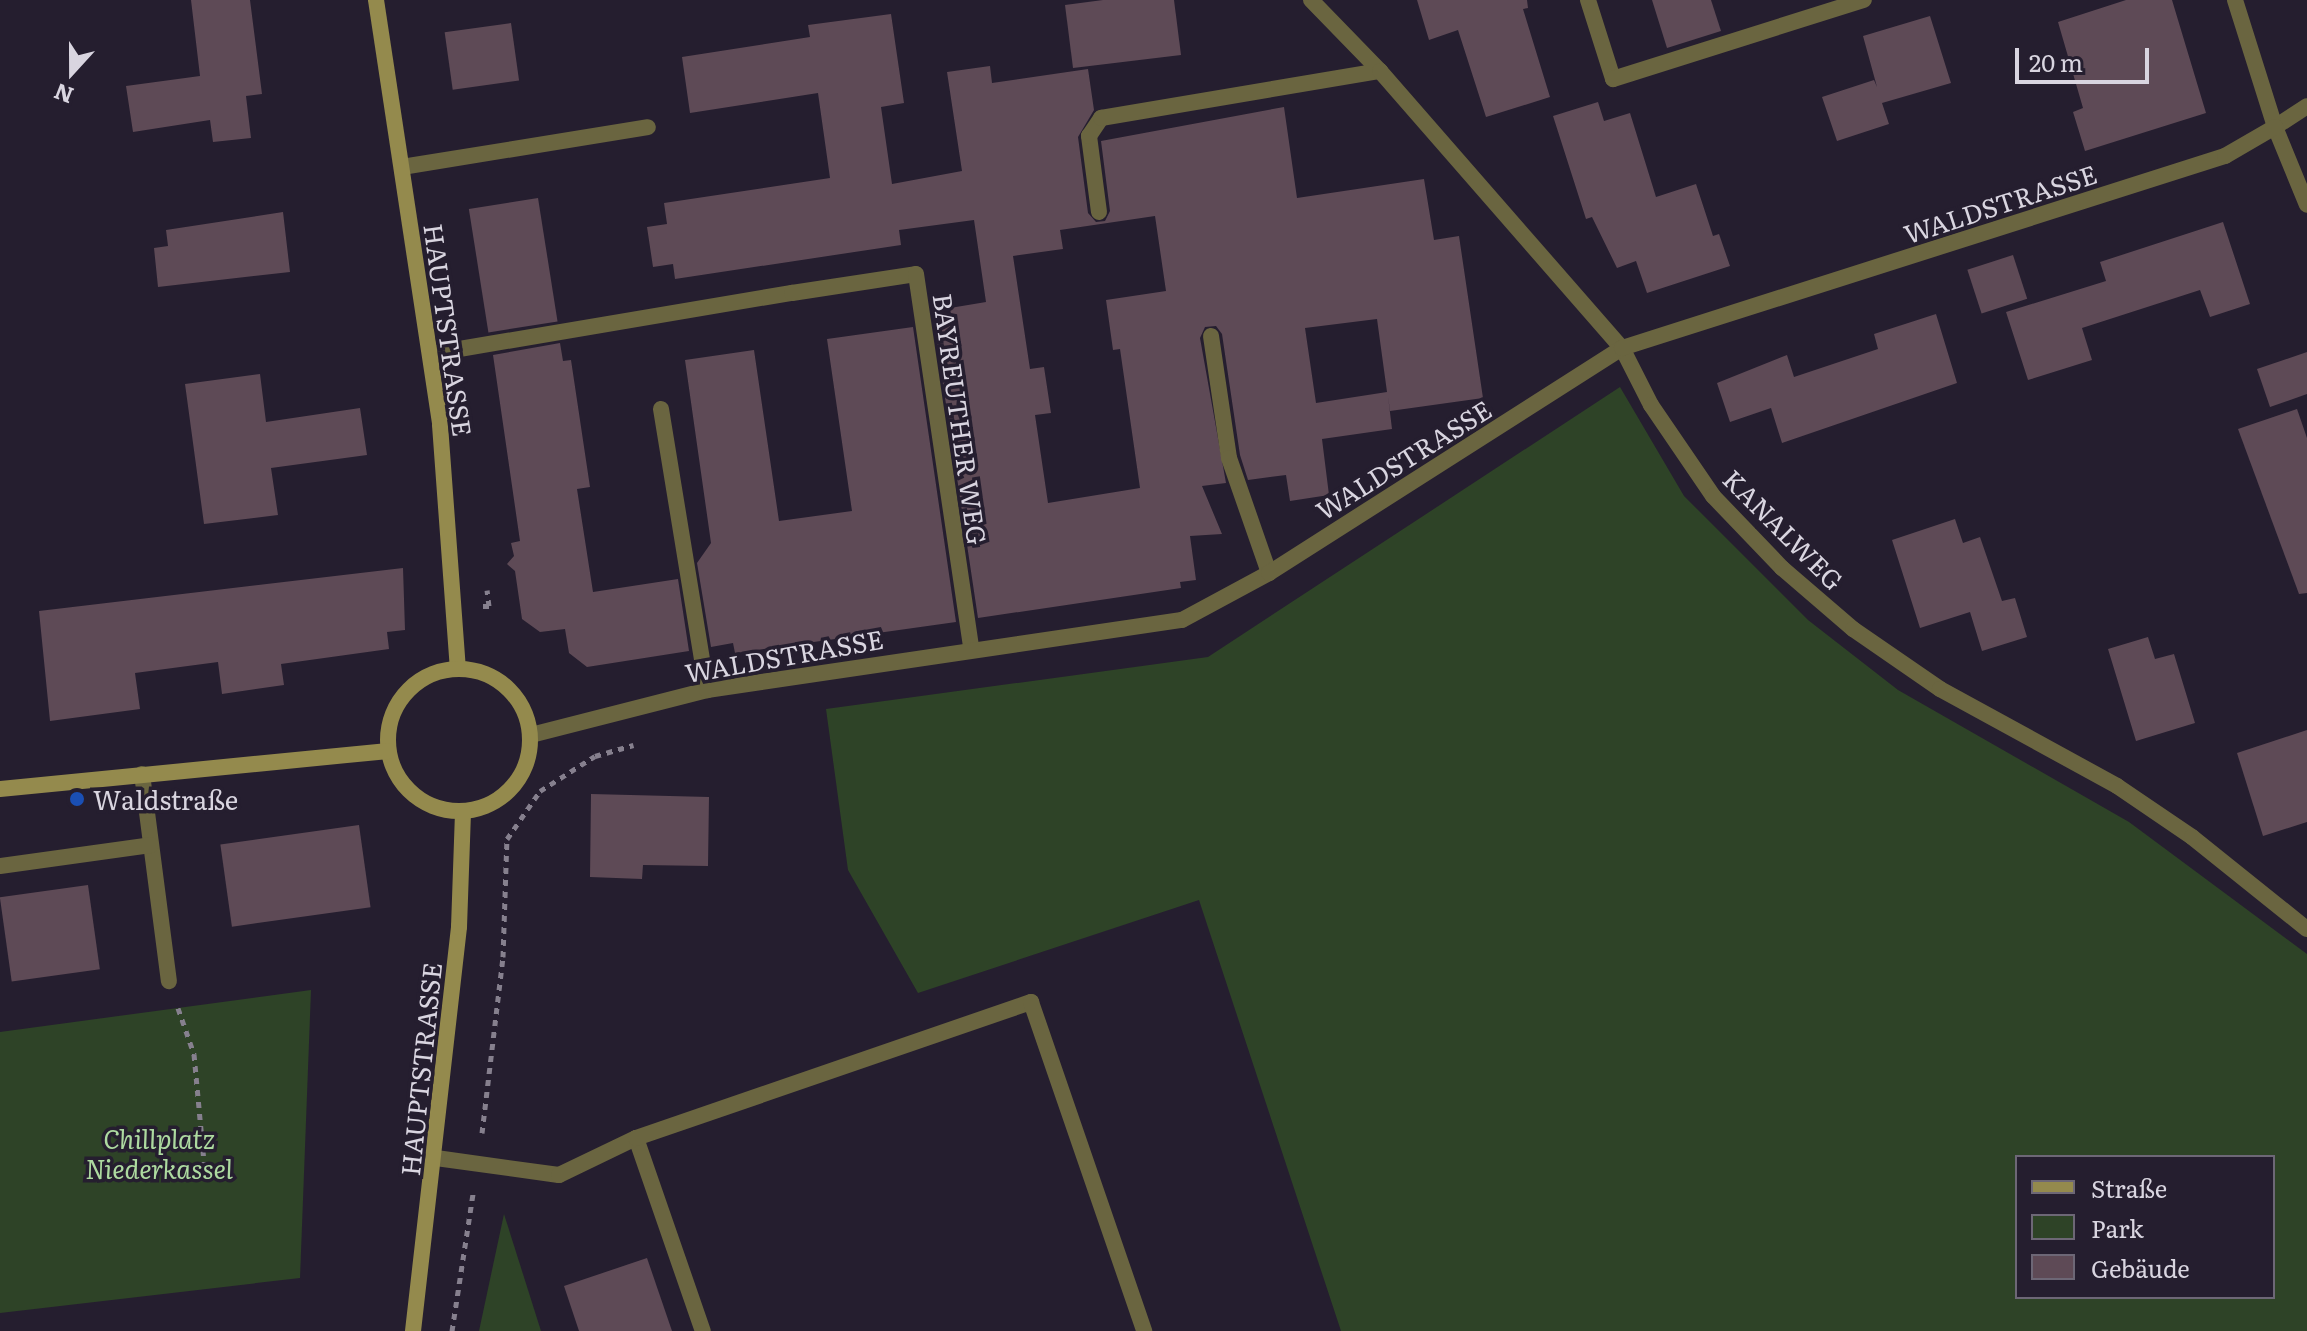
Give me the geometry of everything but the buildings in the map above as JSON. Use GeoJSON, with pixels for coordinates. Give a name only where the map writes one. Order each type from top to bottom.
{"type":"FeatureCollection","features":[{"type":"Feature","properties":{"kind":"street","name":"HAUPTSTRASSE"},"geometry":{"type":"LineString","coordinates":[[376,0],[430,354],[458,668]]}},
{"type":"Feature","properties":{"kind":"street","name":"KANALWEG"},"geometry":{"type":"LineString","coordinates":[[1311,0],[1380,71],[1622,348],[1651,405],[1713,496],[1782,568],[1853,629],[1940,689],[2117,786],[2192,837],[2307,929]]}},
{"type":"Feature","properties":{"kind":"street"},"geometry":{"type":"LineString","coordinates":[[1588,0],[1613,79],[1828,5],[1864,0]]}},
{"type":"Feature","properties":{"kind":"street"},"geometry":{"type":"LineString","coordinates":[[2235,0],[2275,127],[2307,205]]}},
{"type":"Feature","properties":{"kind":"street"},"geometry":{"type":"LineString","coordinates":[[1099,212],[1089,136],[1101,118],[1380,71]]}},
{"type":"Feature","properties":{"kind":"street","name":"WALDSTRASSE"},"geometry":{"type":"LineString","coordinates":[[531,735],[707,690],[971,648],[1182,620],[1269,573],[1622,348],[2225,156],[2307,106]]}},
{"type":"Feature","properties":{"kind":"street"},"geometry":{"type":"LineString","coordinates":[[402,167],[648,127]]}},
{"type":"Feature","properties":{"kind":"street","name":"BAYREUTHER WEG"},"geometry":{"type":"LineString","coordinates":[[430,354],[916,274],[971,648]]}},
{"type":"Feature","properties":{"kind":"street"},"geometry":{"type":"LineString","coordinates":[[1211,336],[1229,458],[1269,573]]}},
{"type":"Feature","properties":{"kind":"street"},"geometry":{"type":"LineString","coordinates":[[661,409],[707,690]]}},
{"type":"Feature","properties":{"kind":"street"},"geometry":{"type":"LineString","coordinates":[[458,668],[485,672],[508,687],[524,708],[531,735],[527,763],[514,788],[491,805],[463,812],[437,808],[414,796],[397,776],[388,751],[397,703],[413,685],[434,672],[458,668]]}},
{"type":"Feature","properties":{"kind":"street"},"geometry":{"type":"LineString","coordinates":[[0,789],[388,751]]}},
{"type":"Feature","properties":{"kind":"street"},"geometry":{"type":"LineString","coordinates":[[142,774],[169,981]]}},
{"type":"Feature","properties":{"kind":"street","name":"HAUPTSTRASSE"},"geometry":{"type":"LineString","coordinates":[[413,1331],[436,1158],[459,927],[463,812]]}},
{"type":"Feature","properties":{"kind":"street"},"geometry":{"type":"LineString","coordinates":[[0,866],[151,845]]}},
{"type":"Feature","properties":{"kind":"street"},"geometry":{"type":"LineString","coordinates":[[436,1158],[559,1175],[636,1138],[1031,1002],[1144,1331]]}},
{"type":"Feature","properties":{"kind":"street"},"geometry":{"type":"LineString","coordinates":[[636,1138],[703,1331]]}},
{"type":"Feature","properties":{"kind":"path"},"geometry":{"type":"LineString","coordinates":[[452,1331],[478,1162],[503,957],[504,879]]}},
{"type":"Feature","properties":{"kind":"path"},"geometry":{"type":"LineString","coordinates":[[169,981],[194,1054],[206,1184]]}},
{"type":"Feature","properties":{"kind":"green space"},"geometry":{"type":"Polygon","coordinates":[[[1620,387],[1684,496],[1808,620],[1898,690],[2129,822],[2307,954],[2307,1331],[1341,1331],[1199,900],[918,993],[848,870],[826,709],[1208,657],[1620,387]]]}},
{"type":"Feature","properties":{"kind":"green space","name":"Chillplatz Niederkassel"},"geometry":{"type":"Polygon","coordinates":[[[311,990],[300,1278],[0,1313],[0,1032],[311,990]]]}},
{"type":"Feature","properties":{"kind":"green space"},"geometry":{"type":"Polygon","coordinates":[[[504,1214],[541,1331],[479,1331],[504,1214]]]}},
{"type":"Feature","properties":{"kind":"place","name":"Waldstraße"},"geometry":{"type":"Point","coordinates":[77,799]}}]}
